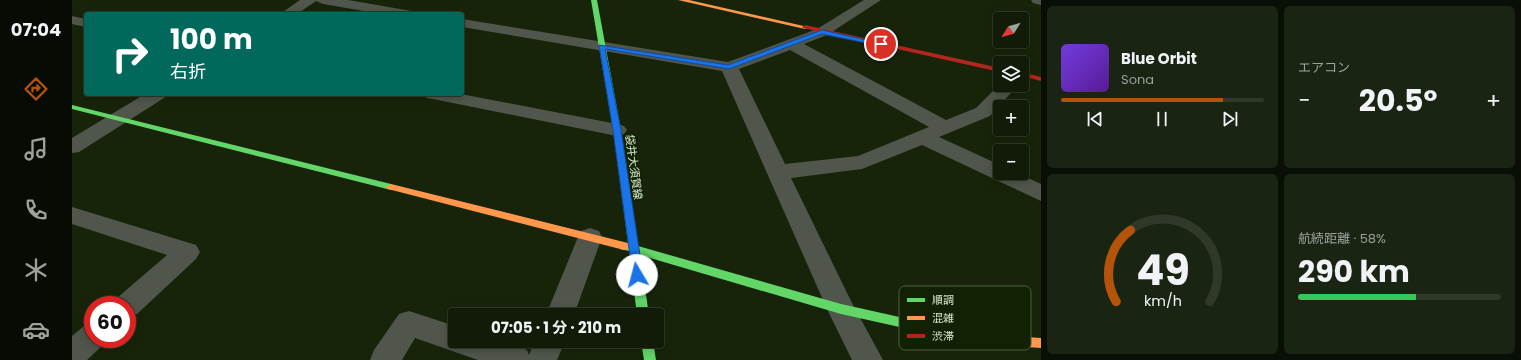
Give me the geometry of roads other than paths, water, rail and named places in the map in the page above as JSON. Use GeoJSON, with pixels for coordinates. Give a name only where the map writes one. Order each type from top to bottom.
{"type":"FeatureCollection","features":[{"type":"Feature","properties":{"kind":"street"},"geometry":{"type":"LineString","coordinates":[[290,12],[310,0]]}},
{"type":"Feature","properties":{"kind":"street"},"geometry":{"type":"LineString","coordinates":[[323,0],[394,12]]}},
{"type":"Feature","properties":{"kind":"street","name":"袋井大須賀線"},"geometry":{"type":"LineString","coordinates":[[594,0],[601,47],[617,130],[642,308]]}},
{"type":"Feature","properties":{"kind":"street"},"geometry":{"type":"LineString","coordinates":[[681,0],[993,69]]}},
{"type":"Feature","properties":{"kind":"street"},"geometry":{"type":"LineString","coordinates":[[464,23],[729,67],[822,32],[874,0]]}},
{"type":"Feature","properties":{"kind":"street"},"geometry":{"type":"LineString","coordinates":[[72,20],[84,23]]}},
{"type":"Feature","properties":{"kind":"street"},"geometry":{"type":"LineString","coordinates":[[791,44],[946,128]]}},
{"type":"Feature","properties":{"kind":"street"},"geometry":{"type":"LineString","coordinates":[[729,67],[841,308],[868,360]]}},
{"type":"Feature","properties":{"kind":"street"},"geometry":{"type":"LineString","coordinates":[[1029,76],[1041,79]]}},
{"type":"Feature","properties":{"kind":"street"},"geometry":{"type":"LineString","coordinates":[[778,172],[862,162],[924,138],[983,112],[1002,92]]}},
{"type":"Feature","properties":{"kind":"street"},"geometry":{"type":"LineString","coordinates":[[72,148],[155,96]]}},
{"type":"Feature","properties":{"kind":"street"},"geometry":{"type":"LineString","coordinates":[[443,96],[617,130]]}},
{"type":"Feature","properties":{"kind":"street"},"geometry":{"type":"LineString","coordinates":[[72,107],[633,248],[841,308],[899,321]]}},
{"type":"Feature","properties":{"kind":"street"},"geometry":{"type":"LineString","coordinates":[[924,138],[1041,193]]}},
{"type":"Feature","properties":{"kind":"street"},"geometry":{"type":"LineString","coordinates":[[72,215],[187,252],[136,298]]}},
{"type":"Feature","properties":{"kind":"street"},"geometry":{"type":"LineString","coordinates":[[563,308],[590,237]]}},
{"type":"Feature","properties":{"kind":"street"},"geometry":{"type":"LineString","coordinates":[[385,360],[409,323],[448,337]]}},
{"type":"Feature","properties":{"kind":"street"},"geometry":{"type":"LineString","coordinates":[[1031,343],[1041,344]]}},
{"type":"Feature","properties":{"kind":"street"},"geometry":{"type":"LineString","coordinates":[[72,355],[84,344]]}},
{"type":"Feature","properties":{"kind":"street"},"geometry":{"type":"LineString","coordinates":[[481,348],[516,360]]}},
{"type":"Feature","properties":{"kind":"street"},"geometry":{"type":"LineString","coordinates":[[542,360],[547,348]]}},
{"type":"Feature","properties":{"kind":"street"},"geometry":{"type":"LineString","coordinates":[[648,348],[650,360]]}}]}
